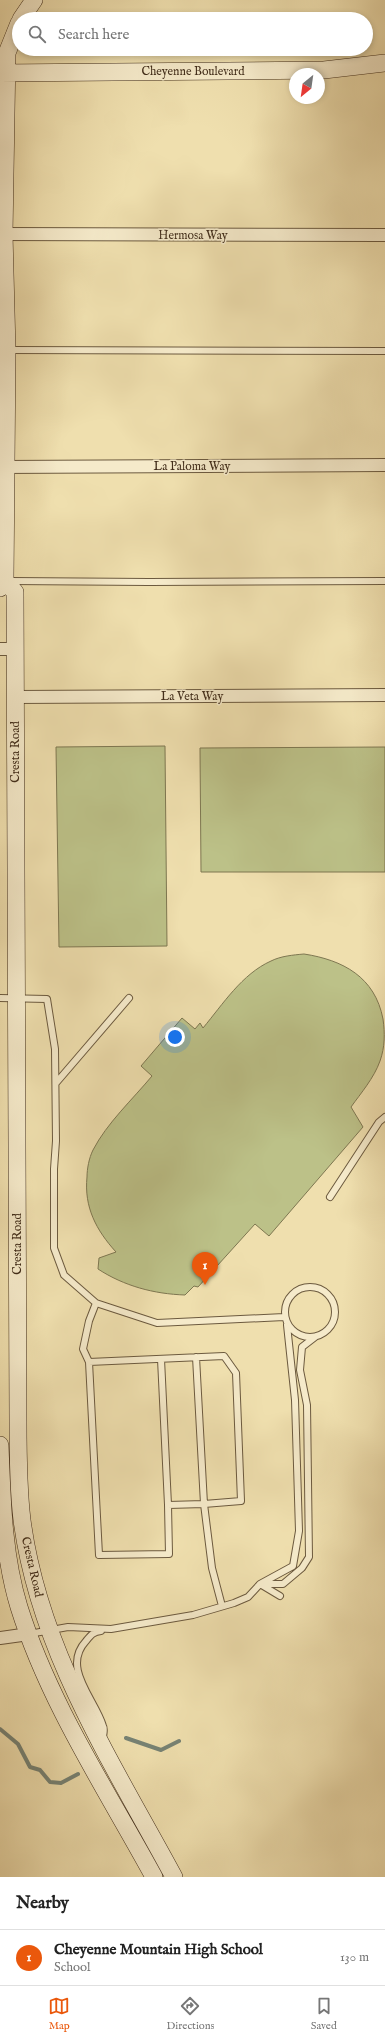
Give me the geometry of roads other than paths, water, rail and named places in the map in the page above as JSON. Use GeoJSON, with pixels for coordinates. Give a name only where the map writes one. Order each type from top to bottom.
{"type":"FeatureCollection","features":[{"type":"Feature","properties":{"kind":"main road"},"geometry":{"type":"LineString","coordinates":[[26,12],[34,0]]}},
{"type":"Feature","properties":{"kind":"main road"},"geometry":{"type":"LineString","coordinates":[[2,583],[2,234],[4,73],[7,53],[12,40]]}},
{"type":"Feature","properties":{"kind":"main road","name":"Cheyenne Boulevard"},"geometry":{"type":"LineString","coordinates":[[4,73],[324,70],[385,63]]}},
{"type":"Feature","properties":{"kind":"main road","name":"Cresta Road"},"geometry":{"type":"LineString","coordinates":[[2,583],[15,592],[7,649],[8,998],[19,1482],[22,1520],[28,1554],[49,1630],[102,1748],[174,1877]]}},
{"type":"Feature","properties":{"kind":"main road","name":"Cresta Road"},"geometry":{"type":"LineString","coordinates":[[0,1445],[9,1558],[19,1606],[29,1634],[58,1700],[84,1751],[154,1877]]}},
{"type":"Feature","properties":{"kind":"street","name":"Hermosa Way"},"geometry":{"type":"LineString","coordinates":[[2,234],[385,235]]}},
{"type":"Feature","properties":{"kind":"street","name":"La Paloma Way"},"geometry":{"type":"LineString","coordinates":[[3,467],[385,465]]}},
{"type":"Feature","properties":{"kind":"street","name":"La Veta Way"},"geometry":{"type":"LineString","coordinates":[[8,697],[385,695]]}},
{"type":"Feature","properties":{"kind":"street"},"geometry":{"type":"LineString","coordinates":[[0,1638],[29,1634]]}},
{"type":"Feature","properties":{"kind":"lane"},"geometry":{"type":"LineString","coordinates":[[3,350],[385,351]]}},
{"type":"Feature","properties":{"kind":"lane"},"geometry":{"type":"LineString","coordinates":[[2,583],[385,581]]}},
{"type":"Feature","properties":{"kind":"lane"},"geometry":{"type":"LineString","coordinates":[[8,998],[47,998],[55,1049],[56,1083],[54,1248],[64,1275],[96,1303],[157,1323],[284,1317]]}},
{"type":"Feature","properties":{"kind":"lane"},"geometry":{"type":"LineString","coordinates":[[56,1083],[129,998]]}},
{"type":"Feature","properties":{"kind":"lane"},"geometry":{"type":"LineString","coordinates":[[330,1198],[379,1122],[385,1117]]}},
{"type":"Feature","properties":{"kind":"lane"},"geometry":{"type":"LineString","coordinates":[[102,1748],[104,1727],[78,1676],[77,1659],[82,1644],[94,1632],[193,1615],[222,1606],[248,1597],[260,1584],[293,1566],[299,1531],[295,1400],[284,1308],[292,1293],[300,1288],[308,1286],[317,1287],[325,1291],[331,1298],[335,1314],[329,1329],[302,1347],[300,1370],[307,1405],[309,1557],[293,1578],[283,1584],[260,1584]]}},
{"type":"Feature","properties":{"kind":"lane"},"geometry":{"type":"LineString","coordinates":[[96,1303],[89,1321],[83,1349],[89,1362],[99,1555],[169,1554],[161,1359]]}},
{"type":"Feature","properties":{"kind":"lane"},"geometry":{"type":"LineString","coordinates":[[287,1325],[299,1335],[315,1337]]}},
{"type":"Feature","properties":{"kind":"lane"},"geometry":{"type":"LineString","coordinates":[[89,1362],[224,1356],[236,1373],[241,1501],[168,1505]]}},
{"type":"Feature","properties":{"kind":"lane"},"geometry":{"type":"LineString","coordinates":[[196,1357],[204,1504],[212,1568],[222,1606]]}},
{"type":"Feature","properties":{"kind":"lane"},"geometry":{"type":"LineString","coordinates":[[260,1584],[280,1596]]}},
{"type":"Feature","properties":{"kind":"lane"},"geometry":{"type":"LineString","coordinates":[[29,1634],[68,1627],[111,1629]]}},
{"type":"Feature","properties":{"kind":"waterway"},"geometry":{"type":"LineString","coordinates":[[0,1729],[18,1744],[30,1767],[40,1770],[50,1782],[61,1783],[78,1774]]}},
{"type":"Feature","properties":{"kind":"waterway"},"geometry":{"type":"LineString","coordinates":[[126,1738],[161,1750],[179,1741]]}},
{"type":"Feature","properties":{"kind":"place","name":"Cheyenne Mountain High School"},"geometry":{"type":"Point","coordinates":[205,1285]}}]}
